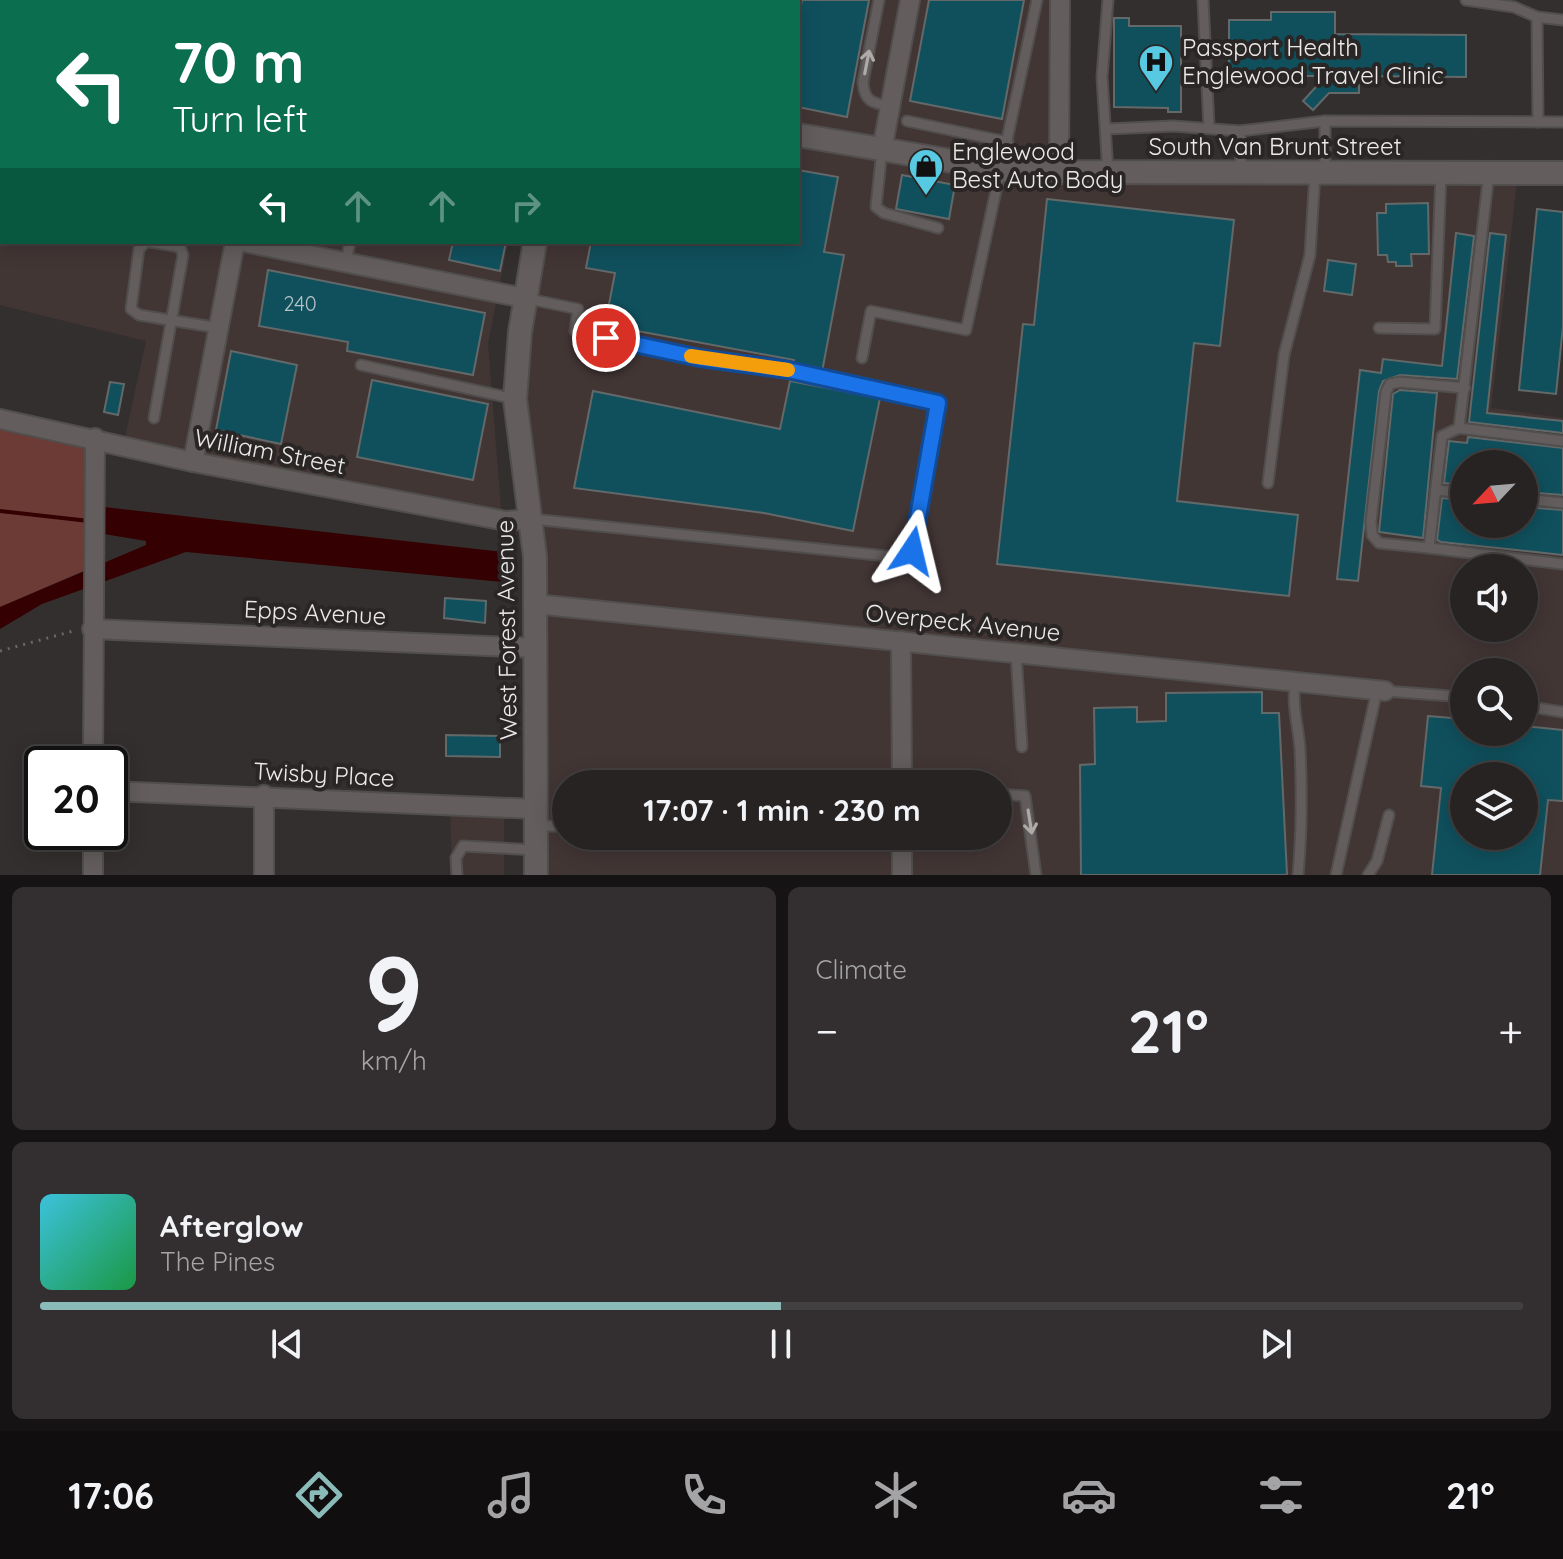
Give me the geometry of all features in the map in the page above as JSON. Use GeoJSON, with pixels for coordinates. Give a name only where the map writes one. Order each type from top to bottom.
{"type":"FeatureCollection","features":[{"type":"Feature","properties":{"kind":"street"},"geometry":{"type":"LineString","coordinates":[[882,150],[910,0]]}},
{"type":"Feature","properties":{"kind":"street"},"geometry":{"type":"LineString","coordinates":[[1059,172],[1060,0]]}},
{"type":"Feature","properties":{"kind":"street","name":"South Van Brunt Street"},"geometry":{"type":"LineString","coordinates":[[800,135],[1001,171],[1563,173]]}},
{"type":"Feature","properties":{"kind":"street"},"geometry":{"type":"LineString","coordinates":[[193,462],[235,244]]}},
{"type":"Feature","properties":{"kind":"street"},"geometry":{"type":"LineString","coordinates":[[265,244],[307,248],[346,262],[524,298]]}},
{"type":"Feature","properties":{"kind":"street","name":"West Forest Avenue"},"geometry":{"type":"LineString","coordinates":[[535,244],[524,298],[515,399],[519,446],[533,529],[536,596],[536,875]]}},
{"type":"Feature","properties":{"kind":"street","name":"William Street"},"geometry":{"type":"LineString","coordinates":[[0,419],[193,462],[506,521],[533,529]]}},
{"type":"Feature","properties":{"kind":"street"},"geometry":{"type":"LineString","coordinates":[[93,746],[92,507],[95,438]]}},
{"type":"Feature","properties":{"kind":"street","name":"Overpeck Avenue"},"geometry":{"type":"LineString","coordinates":[[536,596],[901,641],[1381,690]]}},
{"type":"Feature","properties":{"kind":"street","name":"Epps Avenue"},"geometry":{"type":"LineString","coordinates":[[92,629],[536,648]]}},
{"type":"Feature","properties":{"kind":"street"},"geometry":{"type":"LineString","coordinates":[[901,641],[902,770]]}},
{"type":"Feature","properties":{"kind":"street","name":"Twisby Place"},"geometry":{"type":"LineString","coordinates":[[128,791],[264,795],[536,818]]}},
{"type":"Feature","properties":{"kind":"street"},"geometry":{"type":"LineString","coordinates":[[264,795],[264,875]]}},
{"type":"Feature","properties":{"kind":"street"},"geometry":{"type":"LineString","coordinates":[[93,850],[93,875]]}},
{"type":"Feature","properties":{"kind":"street"},"geometry":{"type":"LineString","coordinates":[[902,850],[902,875]]}},
{"type":"Feature","properties":{"kind":"lane"},"geometry":{"type":"LineString","coordinates":[[879,0],[863,82],[864,95],[871,102],[889,106]]}},
{"type":"Feature","properties":{"kind":"lane"},"geometry":{"type":"LineString","coordinates":[[862,358],[871,311],[966,330],[1037,0]]}},
{"type":"Feature","properties":{"kind":"lane"},"geometry":{"type":"LineString","coordinates":[[1108,0],[1102,77],[1108,173]]}},
{"type":"Feature","properties":{"kind":"lane"},"geometry":{"type":"LineString","coordinates":[[1203,0],[1209,127]]}},
{"type":"Feature","properties":{"kind":"lane"},"geometry":{"type":"LineString","coordinates":[[1466,0],[1514,7],[1537,17],[1563,20]]}},
{"type":"Feature","properties":{"kind":"lane"},"geometry":{"type":"LineString","coordinates":[[1537,17],[1538,122]]}},
{"type":"Feature","properties":{"kind":"lane"},"geometry":{"type":"LineString","coordinates":[[907,121],[1008,142]]}},
{"type":"Feature","properties":{"kind":"lane"},"geometry":{"type":"LineString","coordinates":[[1107,129],[1209,127],[1240,131],[1325,121],[1563,122]]}},
{"type":"Feature","properties":{"kind":"lane"},"geometry":{"type":"LineString","coordinates":[[1268,483],[1284,355],[1310,255],[1325,121]]}},
{"type":"Feature","properties":{"kind":"lane"},"geometry":{"type":"LineString","coordinates":[[1240,131],[1241,174]]}},
{"type":"Feature","properties":{"kind":"lane"},"geometry":{"type":"LineString","coordinates":[[882,150],[876,207],[884,213],[938,228]]}},
{"type":"Feature","properties":{"kind":"lane"},"geometry":{"type":"LineString","coordinates":[[1379,328],[1435,329],[1441,173]]}},
{"type":"Feature","properties":{"kind":"lane"},"geometry":{"type":"LineString","coordinates":[[1459,428],[1489,173]]}},
{"type":"Feature","properties":{"kind":"lane"},"geometry":{"type":"LineString","coordinates":[[145,244],[139,249],[131,309],[139,315],[219,328]]}},
{"type":"Feature","properties":{"kind":"lane"},"geometry":{"type":"LineString","coordinates":[[154,418],[173,320],[182,250],[156,244]]}},
{"type":"Feature","properties":{"kind":"lane"},"geometry":{"type":"LineString","coordinates":[[346,262],[350,244]]}},
{"type":"Feature","properties":{"kind":"lane"},"geometry":{"type":"LineString","coordinates":[[524,298],[578,309],[575,331],[700,358],[788,370],[938,403],[912,551],[906,558],[533,529]]}},
{"type":"Feature","properties":{"kind":"lane"},"geometry":{"type":"LineString","coordinates":[[361,365],[515,399]]}},
{"type":"Feature","properties":{"kind":"lane"},"geometry":{"type":"LineString","coordinates":[[1465,388],[1400,382],[1390,384],[1386,392],[1372,535],[1379,543],[1563,564]]}},
{"type":"Feature","properties":{"kind":"lane"},"geometry":{"type":"LineString","coordinates":[[1429,548],[1442,436],[1459,428],[1563,441]]}},
{"type":"Feature","properties":{"kind":"lane"},"geometry":{"type":"LineString","coordinates":[[1436,490],[1450,492]]}},
{"type":"Feature","properties":{"kind":"lane"},"geometry":{"type":"LineString","coordinates":[[1538,500],[1563,503]]}},
{"type":"Feature","properties":{"kind":"lane"},"geometry":{"type":"LineString","coordinates":[[1016,653],[1022,747]]}},
{"type":"Feature","properties":{"kind":"lane"},"geometry":{"type":"LineString","coordinates":[[1295,681],[1292,716],[1299,732],[1304,818],[1298,875]]}},
{"type":"Feature","properties":{"kind":"lane"},"geometry":{"type":"LineString","coordinates":[[1336,875],[1381,690],[1450,696]]}},
{"type":"Feature","properties":{"kind":"lane"},"geometry":{"type":"LineString","coordinates":[[1538,708],[1563,712]]}},
{"type":"Feature","properties":{"kind":"lane"},"geometry":{"type":"LineString","coordinates":[[1012,795],[1025,796],[1036,875]]}},
{"type":"Feature","properties":{"kind":"lane"},"geometry":{"type":"LineString","coordinates":[[1368,875],[1377,861],[1389,815]]}},
{"type":"Feature","properties":{"kind":"lane"},"geometry":{"type":"LineString","coordinates":[[536,818],[552,822]]}},
{"type":"Feature","properties":{"kind":"lane"},"geometry":{"type":"LineString","coordinates":[[457,875],[456,858],[463,846],[536,850]]}},
{"type":"Feature","properties":{"kind":"path"},"geometry":{"type":"LineString","coordinates":[[0,651],[76,630],[92,629]]}},
{"type":"Feature","properties":{"kind":"shaded area"},"geometry":{"type":"Polygon","coordinates":[[[800,0],[1060,0],[1059,172],[1518,173],[1491,408],[1563,418],[1563,875],[536,875],[521,461],[535,244],[800,244],[800,0]]]}},
{"type":"Feature","properties":{"kind":"shaded area"},"geometry":{"type":"Polygon","coordinates":[[[0,244],[508,244],[488,344],[502,522],[123,447],[146,341],[0,305],[0,244]]]}},
{"type":"Feature","properties":{"kind":"shaded area"},"geometry":{"type":"Polygon","coordinates":[[[0,421],[94,441],[86,570],[0,607],[0,421]]]}},
{"type":"Feature","properties":{"kind":"shaded area"},"geometry":{"type":"Polygon","coordinates":[[[104,507],[503,552],[503,582],[186,552],[42,604],[0,629],[0,607],[146,545],[146,541],[104,534],[104,507]]]}},
{"type":"Feature","properties":{"kind":"shaded area"},"geometry":{"type":"Polygon","coordinates":[[[450,802],[504,803],[504,875],[452,875],[450,802]]]}},
{"type":"Feature","properties":{"kind":"building"},"geometry":{"type":"Polygon","coordinates":[[[802,0],[869,0],[847,117],[800,107],[802,0]]]}},
{"type":"Feature","properties":{"kind":"building"},"geometry":{"type":"Polygon","coordinates":[[[929,0],[1024,0],[1002,119],[910,101],[929,0]]]}},
{"type":"Feature","properties":{"kind":"building"},"geometry":{"type":"Polygon","coordinates":[[[1271,12],[1335,12],[1335,34],[1466,35],[1466,77],[1359,76],[1359,93],[1329,93],[1313,110],[1303,101],[1326,76],[1229,76],[1229,20],[1271,20],[1271,12]]]}},
{"type":"Feature","properties":{"kind":"building"},"geometry":{"type":"Polygon","coordinates":[[[1114,18],[1129,18],[1129,26],[1181,26],[1181,112],[1168,112],[1168,108],[1114,107],[1114,18]]]}},
{"type":"Feature","properties":{"kind":"building"},"geometry":{"type":"Polygon","coordinates":[[[800,170],[838,177],[824,252],[844,255],[822,372],[793,366],[794,360],[605,325],[615,273],[586,268],[591,244],[800,244],[800,170]]]}},
{"type":"Feature","properties":{"kind":"building","name":"Englewood Best Auto Body"},"geometry":{"type":"Polygon","coordinates":[[[902,175],[955,185],[949,219],[896,209],[902,175]]]}},
{"type":"Feature","properties":{"kind":"building"},"geometry":{"type":"Polygon","coordinates":[[[1047,199],[1234,220],[1220,346],[1194,343],[1177,501],[1298,515],[1289,596],[997,564],[1023,324],[1034,325],[1047,199]]]}},
{"type":"Feature","properties":{"kind":"building"},"geometry":{"type":"Polygon","coordinates":[[[1428,203],[1429,254],[1411,254],[1412,266],[1396,266],[1396,262],[1388,262],[1387,255],[1378,255],[1377,213],[1386,213],[1386,204],[1428,203]]]}},
{"type":"Feature","properties":{"kind":"building"},"geometry":{"type":"Polygon","coordinates":[[[1537,209],[1563,212],[1563,326],[1556,394],[1519,390],[1537,209]]]}},
{"type":"Feature","properties":{"kind":"building"},"geometry":{"type":"Polygon","coordinates":[[[1456,233],[1474,236],[1457,379],[1400,375],[1383,381],[1379,391],[1358,581],[1337,579],[1360,370],[1381,373],[1383,359],[1442,366],[1456,233]]]}},
{"type":"Feature","properties":{"kind":"building"},"geometry":{"type":"Polygon","coordinates":[[[1490,233],[1506,235],[1487,413],[1563,421],[1563,433],[1469,422],[1490,233]]]}},
{"type":"Feature","properties":{"kind":"building"},"geometry":{"type":"Polygon","coordinates":[[[453,244],[506,244],[500,271],[449,260],[453,244]]]}},
{"type":"Feature","properties":{"kind":"building"},"geometry":{"type":"Polygon","coordinates":[[[1328,260],[1356,264],[1352,295],[1324,291],[1328,260]]]}},
{"type":"Feature","properties":{"kind":"building"},"geometry":{"type":"Polygon","coordinates":[[[268,270],[485,313],[473,375],[347,351],[348,342],[259,326],[268,270]]]}},
{"type":"Feature","properties":{"kind":"building"},"geometry":{"type":"Polygon","coordinates":[[[231,351],[297,365],[281,444],[216,430],[231,351]]]}},
{"type":"Feature","properties":{"kind":"building"},"geometry":{"type":"Polygon","coordinates":[[[372,380],[488,404],[473,480],[357,457],[372,380]]]}},
{"type":"Feature","properties":{"kind":"building"},"geometry":{"type":"Polygon","coordinates":[[[790,381],[880,398],[853,531],[764,513],[574,488],[593,391],[780,429],[790,381]]]}},
{"type":"Feature","properties":{"kind":"building"},"geometry":{"type":"Polygon","coordinates":[[[110,382],[124,384],[118,415],[104,412],[110,382]]]}},
{"type":"Feature","properties":{"kind":"building"},"geometry":{"type":"Polygon","coordinates":[[[1400,390],[1437,393],[1423,538],[1379,532],[1393,394],[1400,390]]]}},
{"type":"Feature","properties":{"kind":"building"},"geometry":{"type":"Polygon","coordinates":[[[1468,437],[1563,448],[1563,495],[1538,493],[1538,450],[1450,450],[1450,484],[1444,483],[1449,441],[1467,443],[1468,437]]]}},
{"type":"Feature","properties":{"kind":"building"},"geometry":{"type":"Polygon","coordinates":[[[1442,498],[1450,499],[1450,538],[1538,538],[1538,508],[1563,510],[1563,555],[1437,540],[1442,498]]]}},
{"type":"Feature","properties":{"kind":"building"},"geometry":{"type":"Polygon","coordinates":[[[445,598],[486,601],[485,623],[444,618],[445,598]]]}},
{"type":"Feature","properties":{"kind":"building"},"geometry":{"type":"Polygon","coordinates":[[[1262,692],[1262,713],[1279,713],[1287,875],[1081,875],[1080,765],[1095,764],[1094,708],[1137,707],[1137,722],[1166,721],[1166,693],[1262,692]]]}},
{"type":"Feature","properties":{"kind":"building"},"geometry":{"type":"Polygon","coordinates":[[[1428,716],[1450,718],[1450,746],[1538,746],[1538,727],[1563,730],[1563,801],[1548,800],[1540,875],[1432,875],[1441,788],[1421,786],[1428,716]]]}},
{"type":"Feature","properties":{"kind":"building"},"geometry":{"type":"Polygon","coordinates":[[[446,735],[500,736],[500,757],[446,756],[446,735]]]}},
{"type":"Feature","properties":{"kind":"waterway"},"geometry":{"type":"LineString","coordinates":[[0,511],[89,521]]}},
{"type":"Feature","properties":{"kind":"slow traffic"},"geometry":{"type":"LineString","coordinates":[[691,356],[788,370]]}},
{"type":"Feature","properties":{"kind":"place","name":"Passport Health Englewood Travel Clinic"},"geometry":{"type":"Point","coordinates":[1156,93]}},
{"type":"Feature","properties":{"kind":"place","name":"Englewood Best Auto Body"},"geometry":{"type":"Point","coordinates":[926,197]}},
{"type":"Feature","properties":{"kind":"route"},"geometry":{"type":"LineString","coordinates":[[606,338],[700,358],[788,370],[938,403],[912,551]]}}]}
